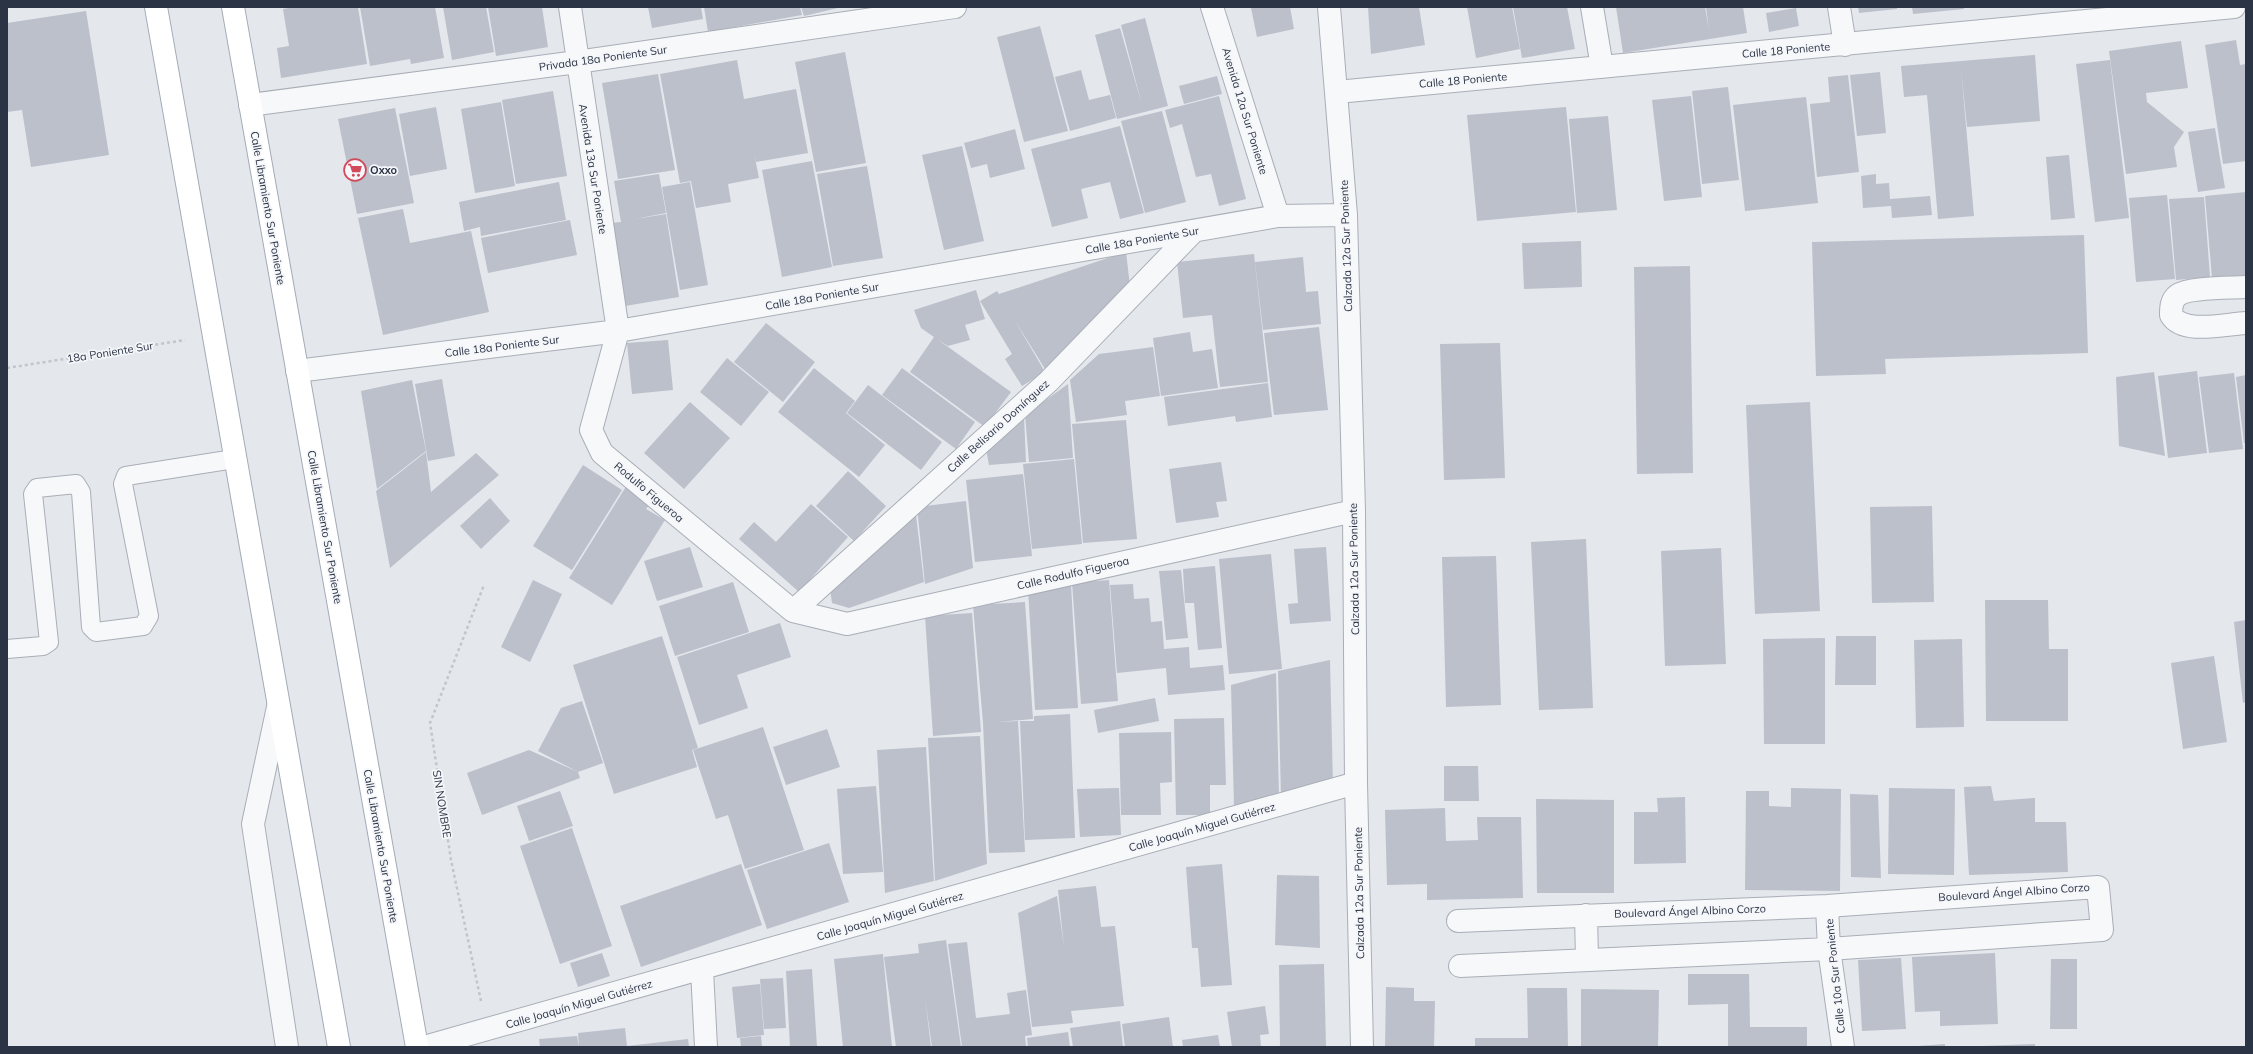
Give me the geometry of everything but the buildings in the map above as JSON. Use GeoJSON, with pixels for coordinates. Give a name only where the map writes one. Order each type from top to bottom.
{"type":"FeatureCollection","features":[{"type":"Feature","properties":{"kind":"main road"},"geometry":{"type":"LineString","coordinates":[[156,7],[338,1047]]}},
{"type":"Feature","properties":{"kind":"main road","name":"Calle Libramiento Sur Poniente"},"geometry":{"type":"LineString","coordinates":[[234,7],[250,105],[417,1047]]}},
{"type":"Feature","properties":{"kind":"street","name":"Avenida 13a Sur Poniente"},"geometry":{"type":"LineString","coordinates":[[570,7],[618,332]]}},
{"type":"Feature","properties":{"kind":"street","name":"Privada 18a Poniente Sur"},"geometry":{"type":"LineString","coordinates":[[250,105],[577,62],[956,7]]}},
{"type":"Feature","properties":{"kind":"street","name":"Avenida 12a Sur Poniente"},"geometry":{"type":"LineString","coordinates":[[1212,7],[1278,216]]}},
{"type":"Feature","properties":{"kind":"street","name":"Calzada 12a Sur Poniente"},"geometry":{"type":"LineString","coordinates":[[1329,7],[1346,215],[1354,511],[1356,783],[1362,1047]]}},
{"type":"Feature","properties":{"kind":"street"},"geometry":{"type":"LineString","coordinates":[[1592,7],[1602,67]]}},
{"type":"Feature","properties":{"kind":"street"},"geometry":{"type":"LineString","coordinates":[[1839,7],[1845,45]]}},
{"type":"Feature","properties":{"kind":"street","name":"Calle 18 Poniente"},"geometry":{"type":"LineString","coordinates":[[1337,92],[2234,7]]}},
{"type":"Feature","properties":{"kind":"street","name":"Calle 18a Poniente Sur"},"geometry":{"type":"LineString","coordinates":[[297,371],[618,332],[1278,216],[1346,215]]}},
{"type":"Feature","properties":{"kind":"street","name":"Calle Belisario Domínguez"},"geometry":{"type":"LineString","coordinates":[[793,612],[1049,381],[1194,231]]}},
{"type":"Feature","properties":{"kind":"street"},"geometry":{"type":"LineString","coordinates":[[2246,287],[2188,292],[2178,295],[2171,303],[2171,315],[2177,323],[2189,327],[2246,322]]}},
{"type":"Feature","properties":{"kind":"street","name":"Rodulfo Figueroa"},"geometry":{"type":"LineString","coordinates":[[618,332],[592,430],[602,453],[793,612]]}},
{"type":"Feature","properties":{"kind":"street","name":"Calle Rodulfo Figueroa"},"geometry":{"type":"LineString","coordinates":[[793,612],[847,624],[1354,511]]}},
{"type":"Feature","properties":{"kind":"street"},"geometry":{"type":"LineString","coordinates":[[278,707],[253,824],[287,1047]]}},
{"type":"Feature","properties":{"kind":"street","name":"Calle Joaquín Miguel Gutiérrez"},"geometry":{"type":"LineString","coordinates":[[424,1047],[702,970],[1356,783]]}},
{"type":"Feature","properties":{"kind":"street","name":"Boulevard Ángel Albino Corzo"},"geometry":{"type":"LineString","coordinates":[[1458,921],[1827,906],[2098,887],[2102,930],[1829,949],[1460,966]]}},
{"type":"Feature","properties":{"kind":"street","name":"Calle 10a Sur Poniente"},"geometry":{"type":"LineString","coordinates":[[1827,906],[1829,949],[1843,1047]]}},
{"type":"Feature","properties":{"kind":"street"},"geometry":{"type":"LineString","coordinates":[[1586,915],[1587,960]]}},
{"type":"Feature","properties":{"kind":"street"},"geometry":{"type":"LineString","coordinates":[[702,970],[706,1047]]}},
{"type":"Feature","properties":{"kind":"lane"},"geometry":{"type":"LineString","coordinates":[[7,649],[43,646],[49,642],[32,494],[37,488],[76,484],[81,492],[91,627],[96,632],[143,626],[149,616],[123,484],[126,476],[234,459]]}},
{"type":"Feature","properties":{"kind":"path","name":"18a Poniente Sur"},"geometry":{"type":"LineString","coordinates":[[7,368],[213,335]]}},
{"type":"Feature","properties":{"kind":"path","name":"SIN NOMBRE"},"geometry":{"type":"LineString","coordinates":[[484,585],[430,723],[451,860],[487,1029]]}},
{"type":"Feature","properties":{"kind":"place","name":"Oxxo"},"geometry":{"type":"Point","coordinates":[355,170]}}]}
